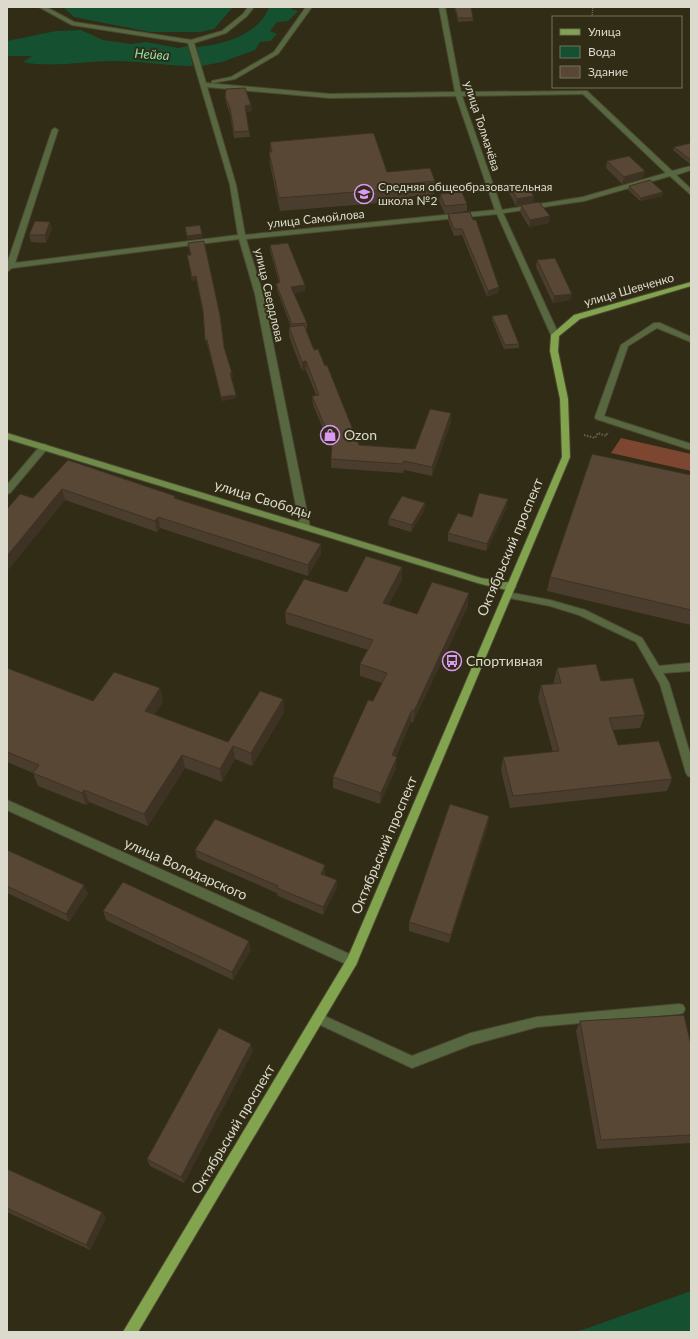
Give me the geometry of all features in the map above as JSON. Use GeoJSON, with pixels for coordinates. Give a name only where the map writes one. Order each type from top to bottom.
{"type":"FeatureCollection","features":[{"type":"Feature","properties":{"kind":"main road","name":"улица Шевченко"},"geometry":{"type":"LineString","coordinates":[[555,335],[577,317],[691,284]]}},
{"type":"Feature","properties":{"kind":"main road","name":"Октябрьский проспект"},"geometry":{"type":"LineString","coordinates":[[130,1332],[352,961],[566,457],[564,399],[554,351],[555,335]]}},
{"type":"Feature","properties":{"kind":"main road","name":"улица Свободы"},"geometry":{"type":"LineString","coordinates":[[7,436],[481,581],[509,591]]}},
{"type":"Feature","properties":{"kind":"street"},"geometry":{"type":"LineString","coordinates":[[42,7],[72,22],[191,42],[224,32],[245,15],[251,7]]}},
{"type":"Feature","properties":{"kind":"street"},"geometry":{"type":"LineString","coordinates":[[204,85],[233,78],[276,53],[309,7]]}},
{"type":"Feature","properties":{"kind":"street","name":"улица Толмачёва"},"geometry":{"type":"LineString","coordinates":[[442,7],[458,94],[499,212],[555,335]]}},
{"type":"Feature","properties":{"kind":"street","name":"улица Свердлова"},"geometry":{"type":"LineString","coordinates":[[191,42],[198,71],[204,85],[233,185],[242,237],[258,294],[305,527]]}},
{"type":"Feature","properties":{"kind":"street"},"geometry":{"type":"LineString","coordinates":[[204,85],[330,96],[585,92],[691,193]]}},
{"type":"Feature","properties":{"kind":"street"},"geometry":{"type":"LineString","coordinates":[[9,268],[55,130]]}},
{"type":"Feature","properties":{"kind":"street","name":"улица Самойлова"},"geometry":{"type":"LineString","coordinates":[[9,268],[242,237],[499,212],[584,199],[691,168]]}},
{"type":"Feature","properties":{"kind":"street"},"geometry":{"type":"LineString","coordinates":[[691,340],[657,325],[624,345],[599,417],[691,447]]}},
{"type":"Feature","properties":{"kind":"street"},"geometry":{"type":"LineString","coordinates":[[7,491],[44,447]]}},
{"type":"Feature","properties":{"kind":"street","name":"улица Володарского"},"geometry":{"type":"LineString","coordinates":[[7,805],[352,961]]}},
{"type":"Feature","properties":{"kind":"lane"},"geometry":{"type":"LineString","coordinates":[[509,591],[582,612],[639,640],[664,682],[691,773]]}},
{"type":"Feature","properties":{"kind":"lane"},"geometry":{"type":"LineString","coordinates":[[657,670],[691,667]]}},
{"type":"Feature","properties":{"kind":"lane"},"geometry":{"type":"LineString","coordinates":[[318,1018],[412,1062],[471,1040],[538,1022],[678,1009]]}},
{"type":"Feature","properties":{"kind":"shaded area"},"geometry":{"type":"Polygon","coordinates":[[[621,438],[691,454],[691,471],[611,453],[621,438]]]}},
{"type":"Feature","properties":{"kind":"water"},"geometry":{"type":"Polygon","coordinates":[[[63,7],[233,7],[214,29],[200,32],[150,32],[74,17],[63,7]]]}},
{"type":"Feature","properties":{"kind":"water"},"geometry":{"type":"Polygon","coordinates":[[[269,7],[292,7],[291,9],[298,11],[288,21],[277,22],[270,31],[277,34],[270,41],[260,42],[255,50],[222,62],[201,66],[197,47],[218,44],[239,37],[257,25],[264,17],[269,7]]]}},
{"type":"Feature","properties":{"kind":"water","name":"Нейва"},"geometry":{"type":"Polygon","coordinates":[[[81,30],[103,40],[131,44],[146,42],[178,48],[188,46],[193,66],[115,61],[34,64],[23,62],[32,56],[7,56],[7,41],[56,31],[81,30]]]}},
{"type":"Feature","properties":{"kind":"water"},"geometry":{"type":"Polygon","coordinates":[[[691,1291],[691,1332],[574,1332],[588,1328],[691,1291]]]}},
{"type":"Feature","properties":{"kind":"building"},"geometry":{"type":"Polygon","coordinates":[[[455,7],[471,7],[473,18],[458,18],[455,7]]]}},
{"type":"Feature","properties":{"kind":"building"},"geometry":{"type":"Polygon","coordinates":[[[245,88],[251,105],[245,106],[249,131],[234,132],[230,108],[225,97],[226,89],[245,88]]]}},
{"type":"Feature","properties":{"kind":"building"},"geometry":{"type":"Polygon","coordinates":[[[374,134],[387,172],[430,168],[435,181],[405,184],[406,188],[279,198],[269,152],[272,152],[270,142],[374,134]]]}},
{"type":"Feature","properties":{"kind":"building"},"geometry":{"type":"Polygon","coordinates":[[[691,143],[691,160],[674,147],[691,143]]]}},
{"type":"Feature","properties":{"kind":"building"},"geometry":{"type":"Polygon","coordinates":[[[629,156],[645,171],[624,177],[607,161],[629,156]]]}},
{"type":"Feature","properties":{"kind":"building"},"geometry":{"type":"Polygon","coordinates":[[[650,180],[663,192],[641,198],[629,186],[650,180]]]}},
{"type":"Feature","properties":{"kind":"building"},"geometry":{"type":"Polygon","coordinates":[[[525,185],[534,196],[517,199],[510,186],[525,185]]]}},
{"type":"Feature","properties":{"kind":"building"},"geometry":{"type":"Polygon","coordinates":[[[462,192],[467,204],[445,206],[440,194],[462,192]]]}},
{"type":"Feature","properties":{"kind":"building"},"geometry":{"type":"Polygon","coordinates":[[[539,202],[550,216],[530,220],[521,205],[539,202]]]}},
{"type":"Feature","properties":{"kind":"building"},"geometry":{"type":"Polygon","coordinates":[[[470,212],[473,220],[476,220],[499,287],[488,291],[462,229],[454,229],[448,214],[470,212]]]}},
{"type":"Feature","properties":{"kind":"building"},"geometry":{"type":"Polygon","coordinates":[[[35,221],[50,222],[45,235],[29,235],[35,221]]]}},
{"type":"Feature","properties":{"kind":"building"},"geometry":{"type":"Polygon","coordinates":[[[200,225],[202,234],[187,236],[185,227],[200,225]]]}},
{"type":"Feature","properties":{"kind":"building"},"geometry":{"type":"Polygon","coordinates":[[[204,241],[220,315],[224,347],[232,373],[230,373],[236,395],[221,397],[207,340],[205,340],[203,311],[196,276],[192,277],[187,255],[191,255],[188,243],[204,241]]]}},
{"type":"Feature","properties":{"kind":"building"},"geometry":{"type":"Polygon","coordinates":[[[288,243],[305,285],[291,287],[307,323],[292,324],[276,284],[280,282],[270,245],[288,243]]]}},
{"type":"Feature","properties":{"kind":"building"},"geometry":{"type":"Polygon","coordinates":[[[555,258],[572,294],[554,296],[537,260],[555,258]]]}},
{"type":"Feature","properties":{"kind":"building"},"geometry":{"type":"Polygon","coordinates":[[[507,314],[519,344],[505,345],[492,316],[507,314]]]}},
{"type":"Feature","properties":{"kind":"building"},"geometry":{"type":"Polygon","coordinates":[[[304,325],[314,350],[318,349],[325,366],[327,365],[359,445],[415,449],[430,409],[451,413],[432,467],[404,461],[403,464],[331,459],[332,443],[312,396],[319,395],[306,361],[302,362],[289,327],[304,325]]]}},
{"type":"Feature","properties":{"kind":"building"},"geometry":{"type":"Polygon","coordinates":[[[592,454],[691,475],[691,610],[550,577],[592,454]]]}},
{"type":"Feature","properties":{"kind":"building"},"geometry":{"type":"Polygon","coordinates":[[[68,460],[175,496],[174,498],[321,544],[308,565],[158,517],[155,521],[62,489],[7,556],[7,509],[20,494],[33,498],[68,460]]]}},
{"type":"Feature","properties":{"kind":"building"},"geometry":{"type":"Polygon","coordinates":[[[479,493],[508,499],[487,544],[448,533],[458,513],[472,517],[479,493]]]}},
{"type":"Feature","properties":{"kind":"building"},"geometry":{"type":"Polygon","coordinates":[[[402,496],[425,503],[412,525],[389,518],[402,496]]]}},
{"type":"Feature","properties":{"kind":"building"},"geometry":{"type":"Polygon","coordinates":[[[366,556],[402,567],[383,603],[417,614],[432,582],[469,593],[414,711],[412,710],[392,755],[397,757],[381,793],[333,777],[368,700],[373,701],[387,673],[360,664],[373,640],[285,612],[304,579],[347,592],[366,556]]]}},
{"type":"Feature","properties":{"kind":"building"},"geometry":{"type":"Polygon","coordinates":[[[596,664],[601,681],[633,678],[645,715],[609,718],[618,745],[659,741],[672,779],[513,796],[503,757],[559,751],[541,685],[561,683],[557,668],[596,664]]]}},
{"type":"Feature","properties":{"kind":"building"},"geometry":{"type":"Polygon","coordinates":[[[7,668],[93,701],[114,672],[160,688],[145,711],[228,742],[260,691],[283,699],[251,753],[233,746],[220,769],[182,755],[144,814],[84,790],[82,793],[33,773],[39,765],[7,752],[7,668]]]}},
{"type":"Feature","properties":{"kind":"building"},"geometry":{"type":"Polygon","coordinates":[[[450,804],[489,816],[451,935],[409,922],[450,804]]]}},
{"type":"Feature","properties":{"kind":"building"},"geometry":{"type":"Polygon","coordinates":[[[215,819],[325,865],[321,874],[337,880],[323,907],[277,888],[278,886],[195,850],[215,819]]]}},
{"type":"Feature","properties":{"kind":"building"},"geometry":{"type":"Polygon","coordinates":[[[7,850],[84,885],[66,914],[7,886],[7,850]]]}},
{"type":"Feature","properties":{"kind":"building"},"geometry":{"type":"Polygon","coordinates":[[[123,882],[249,941],[232,972],[103,911],[123,882]]]}},
{"type":"Feature","properties":{"kind":"building"},"geometry":{"type":"Polygon","coordinates":[[[684,1015],[691,1045],[691,1135],[601,1140],[580,1021],[684,1015]]]}},
{"type":"Feature","properties":{"kind":"building"},"geometry":{"type":"Polygon","coordinates":[[[219,1028],[251,1044],[181,1177],[147,1159],[219,1028]]]}},
{"type":"Feature","properties":{"kind":"building"},"geometry":{"type":"Polygon","coordinates":[[[7,1169],[102,1212],[86,1245],[7,1208],[7,1169]]]}},
{"type":"Feature","properties":{"kind":"place","name":"Средняя общеобразовательная школа №2"},"geometry":{"type":"Point","coordinates":[364,194]}},
{"type":"Feature","properties":{"kind":"place","name":"Ozon"},"geometry":{"type":"Point","coordinates":[330,435]}},
{"type":"Feature","properties":{"kind":"place","name":"Спортивная"},"geometry":{"type":"Point","coordinates":[452,661]}}]}
